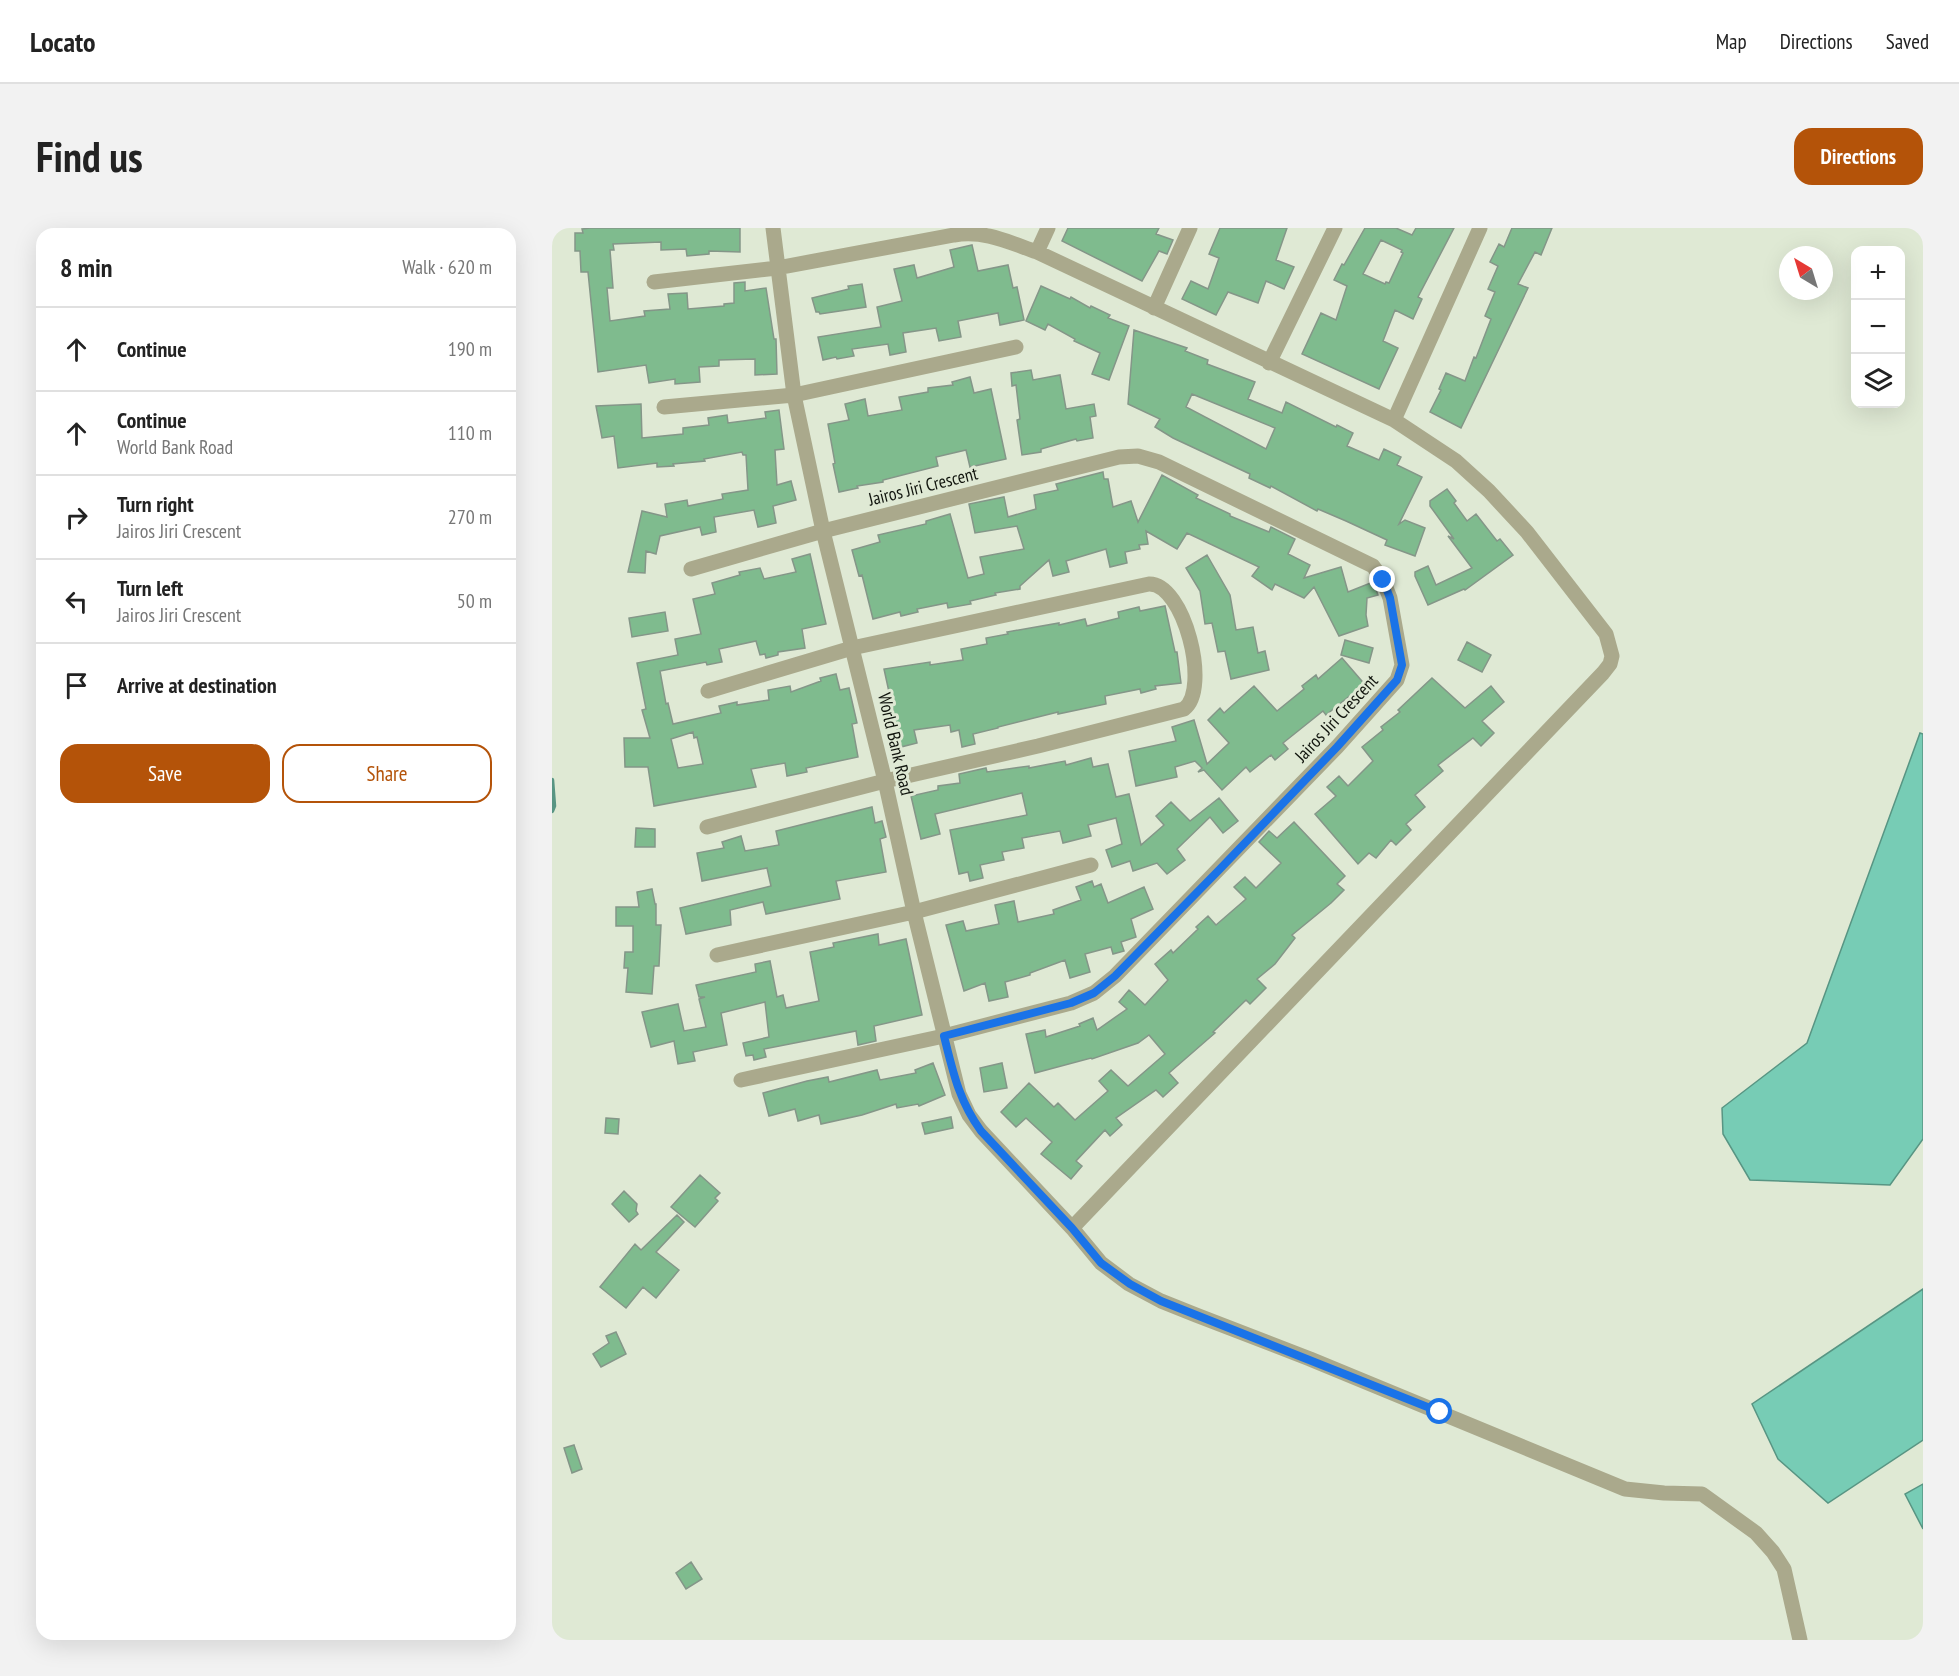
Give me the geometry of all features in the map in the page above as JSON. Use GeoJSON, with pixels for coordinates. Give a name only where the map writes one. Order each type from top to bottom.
{"type":"FeatureCollection","features":[{"type":"Feature","properties":{"kind":"street","name":"World Bank Road"},"geometry":{"type":"LineString","coordinates":[[773,228],[794,395],[823,531],[885,781],[944,1036],[959,1094],[969,1115],[1101,1263],[1130,1284],[1161,1301],[1310,1359],[1625,1489],[1664,1494],[1702,1494],[1756,1533],[1773,1552],[1784,1569],[1800,1640]]}},
{"type":"Feature","properties":{"kind":"street"},"geometry":{"type":"LineString","coordinates":[[1036,252],[1047,228]]}},
{"type":"Feature","properties":{"kind":"street"},"geometry":{"type":"LineString","coordinates":[[1154,308],[1190,228]]}},
{"type":"Feature","properties":{"kind":"street"},"geometry":{"type":"LineString","coordinates":[[1269,363],[1335,228]]}},
{"type":"Feature","properties":{"kind":"street"},"geometry":{"type":"LineString","coordinates":[[1394,420],[1480,228]]}},
{"type":"Feature","properties":{"kind":"street"},"geometry":{"type":"LineString","coordinates":[[654,282],[777,268],[968,233],[984,234],[1036,252],[1394,420],[1456,461],[1489,491],[1527,532],[1606,634],[1612,656],[1610,664],[1603,673],[1072,1228]]}},
{"type":"Feature","properties":{"kind":"street"},"geometry":{"type":"LineString","coordinates":[[664,407],[794,395],[1016,347]]}},
{"type":"Feature","properties":{"kind":"street","name":"Jairos Jiri Crescent"},"geometry":{"type":"LineString","coordinates":[[691,569],[823,531],[1119,457],[1138,456],[1159,462],[1373,566],[1383,580],[1390,598],[1402,665],[1397,680],[1329,755],[1115,976],[1094,993],[1071,1003],[944,1036],[741,1080]]}},
{"type":"Feature","properties":{"kind":"street"},"geometry":{"type":"LineString","coordinates":[[707,826],[1184,709],[1192,700],[1195,678],[1193,650],[1181,612],[1156,584],[852,648],[708,691]]}},
{"type":"Feature","properties":{"kind":"street"},"geometry":{"type":"LineString","coordinates":[[717,955],[914,912],[1091,865]]}},
{"type":"Feature","properties":{"kind":"water"},"geometry":{"type":"Polygon","coordinates":[[[1920,733],[1923,734],[1923,1139],[1890,1185],[1750,1180],[1723,1134],[1722,1108],[1807,1043],[1920,733]]]}},
{"type":"Feature","properties":{"kind":"water"},"geometry":{"type":"Polygon","coordinates":[[[1923,1289],[1923,1440],[1828,1503],[1778,1459],[1752,1404],[1923,1289]]]}},
{"type":"Feature","properties":{"kind":"water"},"geometry":{"type":"Polygon","coordinates":[[[1923,1484],[1923,1529],[1905,1494],[1923,1484]]]}},
{"type":"Feature","properties":{"kind":"building"},"geometry":{"type":"Polygon","coordinates":[[[740,228],[740,252],[709,251],[709,254],[687,256],[686,249],[661,250],[661,242],[613,244],[614,250],[610,250],[613,288],[607,288],[610,321],[645,316],[644,311],[670,309],[668,294],[687,293],[688,309],[734,303],[734,283],[745,282],[745,291],[766,288],[774,339],[776,339],[777,374],[755,375],[755,359],[719,360],[719,366],[699,367],[700,382],[675,384],[675,379],[649,383],[646,365],[598,372],[588,272],[581,272],[580,251],[575,251],[575,233],[583,233],[582,229],[740,228]]]}},
{"type":"Feature","properties":{"kind":"building"},"geometry":{"type":"Polygon","coordinates":[[[1068,228],[1159,228],[1156,234],[1173,240],[1167,254],[1159,251],[1142,281],[1062,241],[1068,228]]]}},
{"type":"Feature","properties":{"kind":"building"},"geometry":{"type":"Polygon","coordinates":[[[1220,228],[1287,228],[1276,260],[1294,267],[1284,289],[1266,281],[1258,303],[1228,292],[1216,315],[1182,299],[1191,281],[1208,289],[1219,258],[1209,254],[1220,228]]]}},
{"type":"Feature","properties":{"kind":"building"},"geometry":{"type":"Polygon","coordinates":[[[1365,228],[1396,228],[1412,235],[1416,228],[1454,228],[1418,297],[1422,299],[1413,319],[1395,310],[1383,341],[1398,348],[1379,389],[1302,354],[1321,313],[1336,320],[1347,286],[1334,280],[1342,264],[1344,265],[1365,228]],[[1381,240],[1363,274],[1385,284],[1389,283],[1403,253],[1402,250],[1381,240]]]}},
{"type":"Feature","properties":{"kind":"building"},"geometry":{"type":"Polygon","coordinates":[[[1512,228],[1552,228],[1541,255],[1535,252],[1518,284],[1528,288],[1461,428],[1430,412],[1441,390],[1439,389],[1446,373],[1465,381],[1474,357],[1476,358],[1491,319],[1485,316],[1495,292],[1488,289],[1498,266],[1490,262],[1499,244],[1504,247],[1512,228]]]}},
{"type":"Feature","properties":{"kind":"building"},"geometry":{"type":"Polygon","coordinates":[[[972,245],[978,271],[1008,265],[1013,288],[1017,287],[1024,320],[1000,325],[998,313],[958,321],[961,337],[939,341],[936,328],[903,333],[906,352],[890,355],[888,344],[852,349],[854,356],[823,360],[818,337],[881,327],[877,307],[902,301],[894,269],[914,265],[917,278],[954,267],[950,250],[972,245]]]}},
{"type":"Feature","properties":{"kind":"building"},"geometry":{"type":"Polygon","coordinates":[[[862,284],[866,307],[820,314],[816,312],[812,298],[849,289],[848,286],[862,284]]]}},
{"type":"Feature","properties":{"kind":"building"},"geometry":{"type":"Polygon","coordinates":[[[1041,286],[1070,299],[1071,297],[1090,308],[1091,306],[1110,315],[1108,318],[1129,326],[1109,380],[1092,374],[1100,353],[1074,341],[1075,339],[1048,324],[1045,330],[1026,321],[1041,286]]]}},
{"type":"Feature","properties":{"kind":"building"},"geometry":{"type":"Polygon","coordinates":[[[1134,330],[1187,348],[1185,351],[1208,360],[1207,364],[1255,382],[1248,399],[1282,413],[1286,402],[1353,433],[1347,446],[1379,460],[1384,449],[1401,457],[1397,465],[1422,477],[1399,524],[1405,520],[1425,528],[1415,556],[1385,545],[1387,540],[1318,509],[1317,511],[1271,486],[1270,488],[1249,478],[1250,474],[1173,438],[1155,427],[1160,419],[1128,404],[1134,330]],[[1192,394],[1186,407],[1266,449],[1275,428],[1192,394]]]}},
{"type":"Feature","properties":{"kind":"building"},"geometry":{"type":"Polygon","coordinates":[[[1031,370],[1033,380],[1060,375],[1066,409],[1094,404],[1096,416],[1090,417],[1093,438],[1077,441],[1076,439],[1041,449],[1041,452],[1022,455],[1017,420],[1020,419],[1016,385],[1012,386],[1011,373],[1031,370]]]}},
{"type":"Feature","properties":{"kind":"building"},"geometry":{"type":"Polygon","coordinates":[[[970,377],[974,393],[991,389],[1006,459],[970,467],[966,450],[936,457],[938,466],[839,492],[828,424],[849,420],[845,404],[865,399],[868,416],[902,410],[899,397],[928,392],[928,388],[953,385],[952,382],[970,377]]]}},
{"type":"Feature","properties":{"kind":"building"},"geometry":{"type":"Polygon","coordinates":[[[641,404],[642,438],[683,434],[683,428],[709,425],[708,418],[727,415],[728,423],[766,418],[765,412],[779,410],[784,449],[775,450],[777,485],[791,481],[796,500],[773,506],[776,523],[758,527],[754,510],[714,517],[716,532],[702,535],[700,527],[660,536],[656,554],[646,551],[645,573],[628,572],[642,511],[667,517],[665,504],[687,500],[688,506],[723,499],[722,494],[748,490],[746,455],[742,452],[704,459],[705,461],[673,464],[674,466],[657,467],[657,463],[618,468],[614,436],[602,438],[596,406],[641,404]]]}},
{"type":"Feature","properties":{"kind":"building"},"geometry":{"type":"Polygon","coordinates":[[[1103,472],[1104,479],[1108,479],[1113,507],[1131,501],[1138,522],[1162,475],[1198,495],[1196,498],[1230,516],[1269,532],[1271,527],[1295,539],[1288,554],[1310,565],[1304,578],[1341,567],[1348,592],[1373,582],[1378,595],[1367,598],[1368,626],[1339,636],[1314,587],[1304,598],[1275,584],[1272,590],[1252,576],[1259,567],[1187,533],[1177,549],[1146,531],[1148,544],[1139,545],[1140,549],[1125,552],[1127,563],[1110,567],[1106,549],[1066,561],[1069,572],[1053,576],[1049,560],[1020,586],[1020,589],[995,593],[996,595],[970,601],[971,604],[948,608],[947,603],[917,609],[918,612],[901,616],[900,612],[873,619],[862,575],[859,576],[852,550],[880,542],[878,535],[926,524],[926,521],[950,514],[968,578],[984,574],[980,557],[1024,549],[1017,526],[975,533],[969,504],[1004,497],[1008,517],[1036,509],[1034,495],[1058,490],[1056,484],[1103,472]]]}},
{"type":"Feature","properties":{"kind":"building"},"geometry":{"type":"Polygon","coordinates":[[[1447,489],[1467,521],[1476,514],[1497,541],[1500,539],[1513,555],[1465,590],[1428,605],[1415,572],[1428,566],[1436,585],[1472,568],[1448,536],[1454,539],[1430,506],[1430,501],[1447,489]]]}},
{"type":"Feature","properties":{"kind":"building"},"geometry":{"type":"Polygon","coordinates":[[[810,554],[826,624],[802,629],[805,648],[778,652],[778,655],[766,658],[765,654],[760,655],[756,641],[719,649],[722,662],[707,665],[706,662],[660,671],[666,704],[668,703],[673,724],[721,713],[719,706],[737,702],[737,705],[769,700],[768,690],[790,686],[791,692],[821,681],[820,678],[836,674],[840,690],[849,688],[857,723],[852,724],[858,757],[806,768],[807,772],[787,776],[785,763],[751,769],[756,787],[654,806],[648,767],[625,767],[624,738],[650,738],[642,710],[646,709],[637,663],[678,655],[675,639],[701,634],[693,599],[715,594],[712,583],[740,575],[739,572],[760,568],[764,579],[796,572],[792,559],[810,554]],[[693,732],[671,739],[678,768],[703,764],[697,737],[694,738],[693,732]]]}},
{"type":"Feature","properties":{"kind":"building"},"geometry":{"type":"Polygon","coordinates":[[[1207,555],[1230,595],[1236,630],[1253,627],[1258,653],[1265,651],[1269,670],[1231,679],[1225,651],[1218,652],[1212,623],[1205,624],[1200,591],[1186,568],[1207,555]]]}},
{"type":"Feature","properties":{"kind":"building"},"geometry":{"type":"Polygon","coordinates":[[[1165,606],[1175,652],[1177,652],[1181,683],[1155,686],[1156,689],[1141,693],[1140,689],[1105,696],[1106,704],[1058,714],[1058,712],[973,734],[975,744],[962,747],[959,730],[951,732],[950,725],[914,730],[917,743],[901,747],[884,669],[963,660],[961,649],[987,644],[986,638],[1008,634],[1007,632],[1085,619],[1087,626],[1119,618],[1118,612],[1139,607],[1140,611],[1165,606]]]}},
{"type":"Feature","properties":{"kind":"building"},"geometry":{"type":"Polygon","coordinates":[[[665,612],[668,631],[632,637],[629,618],[665,612]]]}},
{"type":"Feature","properties":{"kind":"building"},"geometry":{"type":"Polygon","coordinates":[[[1345,640],[1373,648],[1369,663],[1341,655],[1345,640]]]}},
{"type":"Feature","properties":{"kind":"building"},"geometry":{"type":"Polygon","coordinates":[[[1467,642],[1491,655],[1482,672],[1458,660],[1467,642]]]}},
{"type":"Feature","properties":{"kind":"building"},"geometry":{"type":"Polygon","coordinates":[[[1342,658],[1367,687],[1354,698],[1352,694],[1326,715],[1323,711],[1283,743],[1288,749],[1275,760],[1271,755],[1250,772],[1246,767],[1222,790],[1204,770],[1198,772],[1202,768],[1195,761],[1175,767],[1177,777],[1136,786],[1129,751],[1176,741],[1172,727],[1194,720],[1207,764],[1229,743],[1208,720],[1220,708],[1224,713],[1254,686],[1277,711],[1304,689],[1302,686],[1316,675],[1318,679],[1342,658]]]}},
{"type":"Feature","properties":{"kind":"building"},"geometry":{"type":"Polygon","coordinates":[[[1432,678],[1465,708],[1491,686],[1504,702],[1482,721],[1494,733],[1481,746],[1473,738],[1438,765],[1443,771],[1415,795],[1425,807],[1406,824],[1411,830],[1396,845],[1391,840],[1376,858],[1369,853],[1358,864],[1315,814],[1336,796],[1327,787],[1339,776],[1348,786],[1373,761],[1362,747],[1383,730],[1381,727],[1400,712],[1398,710],[1432,678]]]}},
{"type":"Feature","properties":{"kind":"building"},"geometry":{"type":"Polygon","coordinates":[[[1091,758],[1093,767],[1108,764],[1116,797],[1129,794],[1141,845],[1164,825],[1156,816],[1171,802],[1190,821],[1219,798],[1238,821],[1223,833],[1210,817],[1177,849],[1185,860],[1167,874],[1157,863],[1133,871],[1130,861],[1112,867],[1106,850],[1122,844],[1116,818],[1088,825],[1091,836],[1063,843],[1060,831],[1022,838],[1024,848],[1002,852],[1004,860],[980,865],[983,878],[970,881],[968,872],[959,874],[950,830],[1027,815],[1022,793],[935,814],[940,834],[921,839],[911,796],[938,790],[938,786],[960,783],[959,774],[986,768],[987,772],[1029,766],[1029,768],[1065,761],[1066,765],[1091,758]]]}},
{"type":"Feature","properties":{"kind":"building"},"geometry":{"type":"Polygon","coordinates":[[[872,807],[875,823],[882,821],[886,837],[880,839],[886,872],[836,881],[840,899],[766,914],[763,902],[730,910],[731,925],[686,934],[680,908],[771,886],[767,868],[702,881],[697,853],[724,848],[722,842],[741,836],[745,851],[779,845],[776,831],[872,807]]]}},
{"type":"Feature","properties":{"kind":"building"},"geometry":{"type":"Polygon","coordinates":[[[1294,822],[1345,876],[1337,884],[1344,890],[1292,935],[1295,938],[1275,964],[1257,979],[1266,988],[1250,1004],[1246,1000],[1213,1032],[1215,1033],[1169,1073],[1178,1083],[1163,1097],[1156,1090],[1116,1118],[1122,1125],[1110,1136],[1105,1130],[1076,1161],[1082,1166],[1071,1179],[1041,1154],[1052,1142],[1026,1118],[1016,1127],[1001,1112],[1029,1083],[1054,1107],[1058,1103],[1075,1120],[1108,1091],[1099,1081],[1111,1070],[1128,1086],[1165,1054],[1149,1035],[1138,1043],[1092,1059],[1035,1073],[1026,1034],[1045,1030],[1046,1037],[1080,1026],[1079,1024],[1093,1018],[1097,1030],[1127,1009],[1119,1002],[1129,990],[1145,1005],[1168,980],[1155,964],[1171,950],[1173,953],[1208,916],[1216,925],[1246,899],[1234,887],[1245,877],[1256,888],[1281,863],[1259,842],[1269,831],[1277,838],[1294,822]]]}},
{"type":"Feature","properties":{"kind":"building"},"geometry":{"type":"Polygon","coordinates":[[[636,828],[655,829],[655,847],[635,847],[636,828]]]}},
{"type":"Feature","properties":{"kind":"building"},"geometry":{"type":"Polygon","coordinates":[[[1092,881],[1094,887],[1101,884],[1108,903],[1144,887],[1153,909],[1131,919],[1136,937],[1121,942],[1124,951],[1113,954],[1111,947],[1085,954],[1090,972],[1070,978],[1065,960],[1030,973],[1030,975],[1005,982],[1008,997],[989,1001],[985,983],[964,991],[946,925],[963,921],[966,931],[999,924],[995,905],[1014,901],[1018,922],[1054,914],[1053,910],[1081,900],[1076,887],[1092,881]]]}},
{"type":"Feature","properties":{"kind":"building"},"geometry":{"type":"Polygon","coordinates":[[[652,889],[656,904],[656,925],[661,925],[659,966],[654,966],[652,994],[626,992],[628,968],[624,968],[625,952],[633,952],[633,926],[616,926],[616,907],[639,907],[637,892],[652,889]]]}},
{"type":"Feature","properties":{"kind":"building"},"geometry":{"type":"Polygon","coordinates":[[[878,934],[879,945],[906,939],[922,1015],[874,1026],[876,1041],[858,1045],[856,1031],[764,1049],[766,1057],[754,1060],[753,1055],[746,1056],[743,1043],[769,1037],[765,1002],[721,1013],[727,1045],[693,1052],[695,1061],[678,1064],[674,1041],[651,1047],[642,1012],[678,1004],[684,1031],[706,1027],[699,999],[705,997],[699,997],[696,985],[756,972],[755,964],[770,961],[777,997],[783,995],[786,1008],[819,1001],[810,952],[834,947],[833,943],[878,934]]]}},
{"type":"Feature","properties":{"kind":"building"},"geometry":{"type":"Polygon","coordinates":[[[933,1063],[945,1095],[919,1106],[918,1104],[897,1108],[896,1104],[862,1115],[821,1124],[819,1115],[798,1121],[795,1109],[769,1116],[763,1093],[807,1081],[828,1077],[829,1082],[877,1070],[880,1080],[916,1073],[915,1070],[933,1063]]]}},
{"type":"Feature","properties":{"kind":"building"},"geometry":{"type":"Polygon","coordinates":[[[1002,1063],[1007,1088],[984,1092],[980,1068],[1002,1063]]]}},
{"type":"Feature","properties":{"kind":"building"},"geometry":{"type":"Polygon","coordinates":[[[951,1117],[953,1128],[925,1134],[922,1123],[951,1117]]]}},
{"type":"Feature","properties":{"kind":"building"},"geometry":{"type":"Polygon","coordinates":[[[606,1118],[619,1119],[618,1134],[605,1133],[606,1118]]]}},
{"type":"Feature","properties":{"kind":"building"},"geometry":{"type":"Polygon","coordinates":[[[700,1175],[720,1193],[715,1198],[718,1201],[695,1227],[671,1207],[700,1175]]]}},
{"type":"Feature","properties":{"kind":"building"},"geometry":{"type":"Polygon","coordinates":[[[624,1191],[637,1204],[638,1214],[629,1222],[612,1204],[624,1191]]]}},
{"type":"Feature","properties":{"kind":"building"},"geometry":{"type":"Polygon","coordinates":[[[677,1215],[684,1222],[656,1252],[679,1270],[656,1298],[643,1287],[626,1308],[600,1287],[635,1244],[641,1250],[677,1215]]]}},
{"type":"Feature","properties":{"kind":"building"},"geometry":{"type":"Polygon","coordinates":[[[616,1332],[626,1354],[601,1367],[593,1354],[609,1343],[606,1336],[616,1332]]]}},
{"type":"Feature","properties":{"kind":"building"},"geometry":{"type":"Polygon","coordinates":[[[574,1445],[582,1469],[572,1473],[564,1448],[574,1445]]]}},
{"type":"Feature","properties":{"kind":"building"},"geometry":{"type":"Polygon","coordinates":[[[691,1562],[702,1579],[686,1589],[676,1573],[691,1562]]]}},
{"type":"Feature","properties":{"kind":"waterway"},"geometry":{"type":"LineString","coordinates":[[552,780],[554,806],[552,811]]}},
{"type":"Feature","properties":{"kind":"route"},"geometry":{"type":"LineString","coordinates":[[1383,580],[1390,598],[1402,665],[1397,680],[1337,747],[1219,870],[1115,976],[1094,993],[1071,1003],[944,1036],[959,1094],[969,1115],[1101,1263],[1130,1284],[1161,1301],[1440,1412]]}}]}
